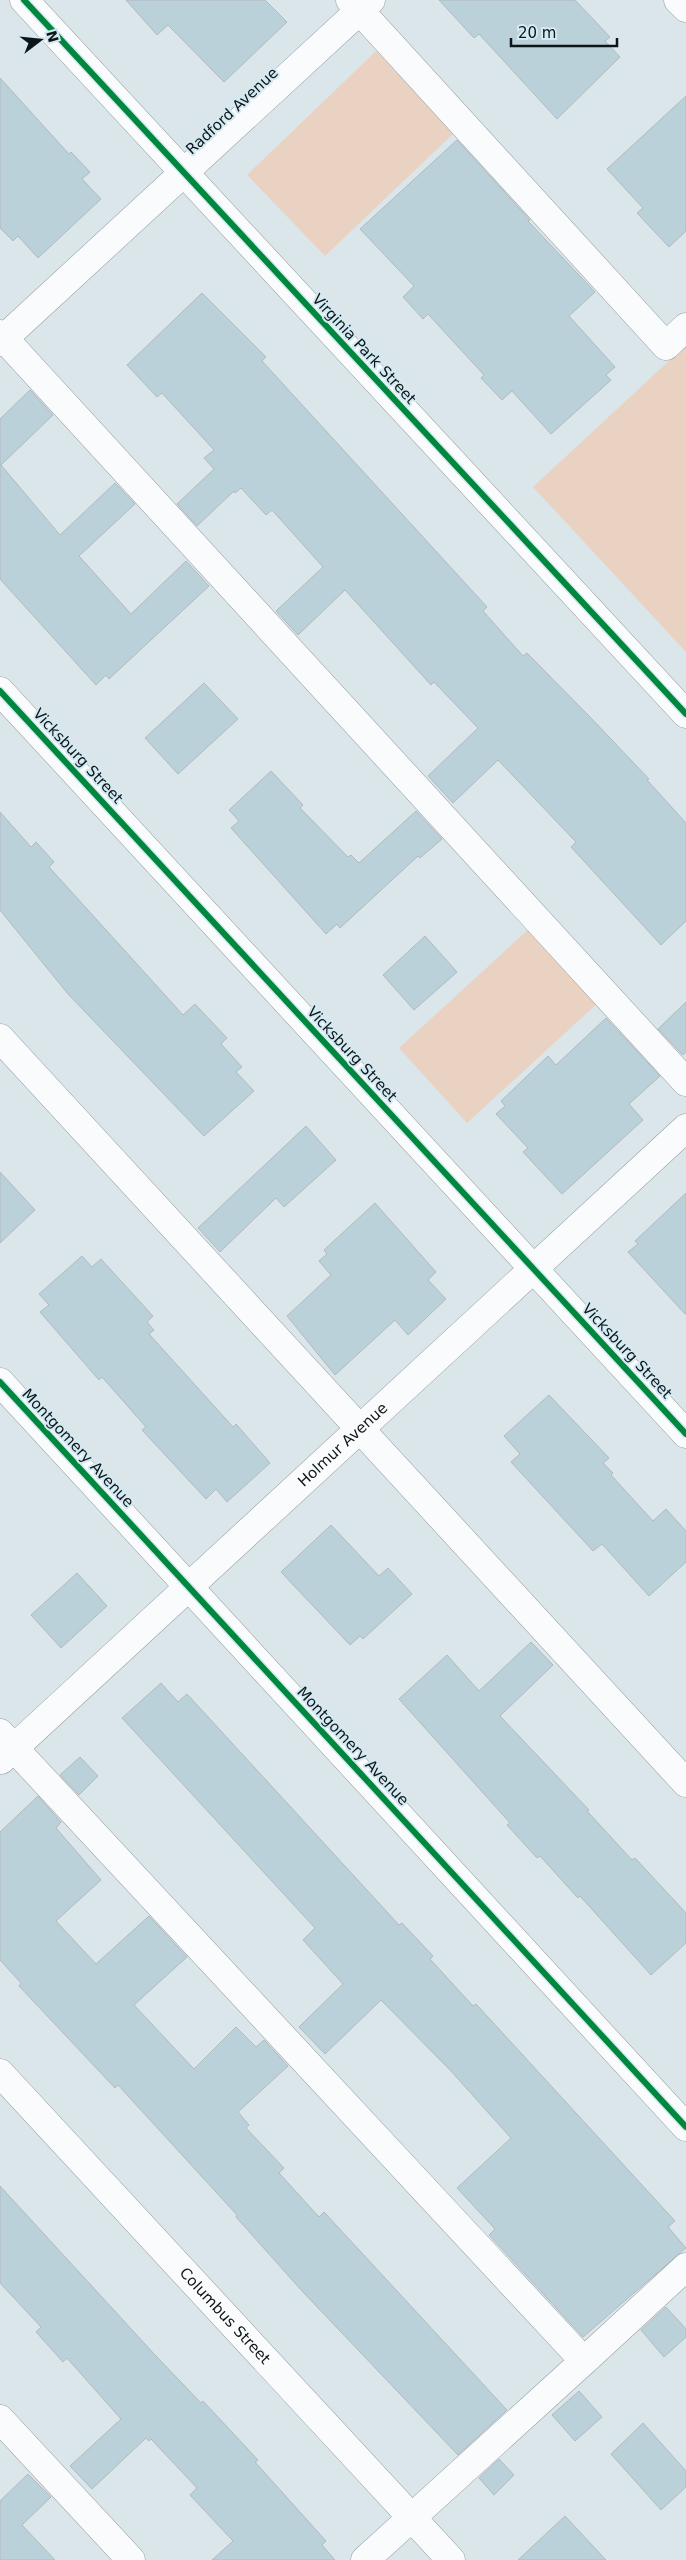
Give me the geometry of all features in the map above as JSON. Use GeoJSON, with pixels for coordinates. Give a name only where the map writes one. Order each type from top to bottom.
{"type":"FeatureCollection","features":[{"type":"Feature","properties":{"kind":"street","name":"Virginia Park Street"},"geometry":{"type":"LineString","coordinates":[[24,0],[686,714]]}},
{"type":"Feature","properties":{"kind":"street"},"geometry":{"type":"LineString","coordinates":[[678,0],[686,8]]}},
{"type":"Feature","properties":{"kind":"street","name":"Radford Avenue"},"geometry":{"type":"LineString","coordinates":[[1,338],[184,172],[360,3]]}},
{"type":"Feature","properties":{"kind":"street"},"geometry":{"type":"LineString","coordinates":[[360,3],[666,346],[686,327]]}},
{"type":"Feature","properties":{"kind":"street"},"geometry":{"type":"LineString","coordinates":[[1,338],[686,1082]]}},
{"type":"Feature","properties":{"kind":"street","name":"Vicksburg Street"},"geometry":{"type":"LineString","coordinates":[[0,691],[686,1434]]}},
{"type":"Feature","properties":{"kind":"street"},"geometry":{"type":"LineString","coordinates":[[0,1038],[686,1783]]}},
{"type":"Feature","properties":{"kind":"street","name":"Holmur Avenue"},"geometry":{"type":"LineString","coordinates":[[5,1747],[189,1586],[686,1128]]}},
{"type":"Feature","properties":{"kind":"street","name":"Montgomery Avenue"},"geometry":{"type":"LineString","coordinates":[[0,1382],[686,2127]]}},
{"type":"Feature","properties":{"kind":"street"},"geometry":{"type":"LineString","coordinates":[[5,1747],[584,2361]]}},
{"type":"Feature","properties":{"kind":"street","name":"Columbus Street"},"geometry":{"type":"LineString","coordinates":[[0,2073],[451,2560]]}},
{"type":"Feature","properties":{"kind":"street"},"geometry":{"type":"LineString","coordinates":[[366,2560],[686,2267]]}},
{"type":"Feature","properties":{"kind":"street"},"geometry":{"type":"LineString","coordinates":[[0,2419],[131,2560]]}},
{"type":"Feature","properties":{"kind":"shaded area"},"geometry":{"type":"Polygon","coordinates":[[[376,51],[454,133],[325,256],[247,175],[376,51]]]}},
{"type":"Feature","properties":{"kind":"shaded area"},"geometry":{"type":"Polygon","coordinates":[[[686,345],[686,652],[533,487],[686,345]]]}},
{"type":"Feature","properties":{"kind":"shaded area"},"geometry":{"type":"Polygon","coordinates":[[[532,926],[600,1001],[467,1123],[399,1048],[532,926]]]}},
{"type":"Feature","properties":{"kind":"building"},"geometry":{"type":"Polygon","coordinates":[[[126,0],[265,0],[287,22],[224,82],[168,25],[157,35],[126,0]]]}},
{"type":"Feature","properties":{"kind":"building"},"geometry":{"type":"Polygon","coordinates":[[[439,0],[575,0],[610,37],[605,41],[620,57],[557,119],[479,34],[474,38],[439,0]]]}},
{"type":"Feature","properties":{"kind":"building"},"geometry":{"type":"Polygon","coordinates":[[[0,78],[69,154],[71,152],[90,172],[82,179],[101,199],[38,258],[18,236],[13,241],[0,228],[0,78]]]}},
{"type":"Feature","properties":{"kind":"building"},"geometry":{"type":"Polygon","coordinates":[[[686,96],[686,231],[669,247],[637,213],[643,208],[607,169],[686,96]]]}},
{"type":"Feature","properties":{"kind":"building"},"geometry":{"type":"Polygon","coordinates":[[[457,140],[530,220],[528,221],[595,292],[569,316],[615,367],[606,375],[611,380],[551,434],[512,391],[502,400],[481,378],[484,375],[428,314],[423,319],[403,297],[414,286],[360,229],[457,140]]]}},
{"type":"Feature","properties":{"kind":"building"},"geometry":{"type":"Polygon","coordinates":[[[202,293],[266,357],[262,361],[487,607],[483,611],[523,656],[527,653],[591,718],[649,779],[647,780],[686,823],[686,921],[661,945],[571,847],[576,842],[498,760],[453,803],[428,776],[478,728],[434,682],[431,685],[345,590],[298,635],[276,611],[323,567],[272,510],[266,515],[241,488],[235,493],[234,491],[197,526],[177,504],[214,469],[204,458],[214,450],[162,393],[157,397],[127,365],[202,293]]]}},
{"type":"Feature","properties":{"kind":"building"},"geometry":{"type":"Polygon","coordinates":[[[30,390],[53,415],[1,465],[60,535],[115,483],[135,504],[79,556],[131,614],[186,561],[209,586],[109,679],[106,675],[96,685],[0,579],[0,419],[30,390]]]}},
{"type":"Feature","properties":{"kind":"building"},"geometry":{"type":"Polygon","coordinates":[[[204,683],[238,719],[178,774],[145,738],[204,683]]]}},
{"type":"Feature","properties":{"kind":"building"},"geometry":{"type":"Polygon","coordinates":[[[271,771],[303,805],[300,808],[348,857],[351,855],[359,863],[416,811],[442,839],[420,858],[418,856],[340,928],[337,924],[326,934],[231,828],[239,821],[229,810],[271,771]]]}},
{"type":"Feature","properties":{"kind":"building"},"geometry":{"type":"Polygon","coordinates":[[[0,812],[31,847],[36,842],[54,862],[49,867],[183,1015],[195,1004],[227,1038],[221,1044],[242,1067],[236,1072],[254,1091],[204,1136],[68,994],[0,910],[0,812]]]}},
{"type":"Feature","properties":{"kind":"building"},"geometry":{"type":"Polygon","coordinates":[[[425,936],[457,972],[414,1010],[383,975],[425,936]]]}},
{"type":"Feature","properties":{"kind":"building"},"geometry":{"type":"Polygon","coordinates":[[[686,1002],[686,1052],[683,1055],[658,1029],[686,1002]]]}},
{"type":"Feature","properties":{"kind":"building"},"geometry":{"type":"Polygon","coordinates":[[[606,1018],[660,1076],[629,1104],[643,1120],[562,1194],[523,1152],[528,1148],[496,1114],[505,1106],[501,1101],[548,1056],[556,1065],[606,1018]]]}},
{"type":"Feature","properties":{"kind":"building"},"geometry":{"type":"Polygon","coordinates":[[[306,1126],[336,1160],[284,1207],[276,1198],[220,1252],[198,1228],[306,1126]]]}},
{"type":"Feature","properties":{"kind":"building"},"geometry":{"type":"Polygon","coordinates":[[[0,1172],[35,1210],[0,1243],[0,1172]]]}},
{"type":"Feature","properties":{"kind":"building"},"geometry":{"type":"Polygon","coordinates":[[[686,1193],[686,1315],[628,1252],[638,1244],[635,1241],[686,1193]]]}},
{"type":"Feature","properties":{"kind":"building"},"geometry":{"type":"Polygon","coordinates":[[[375,1203],[436,1272],[428,1280],[446,1299],[408,1335],[395,1320],[335,1375],[287,1316],[331,1275],[319,1261],[327,1254],[324,1250],[375,1203]]]}},
{"type":"Feature","properties":{"kind":"building"},"geometry":{"type":"Polygon","coordinates":[[[82,1256],[92,1267],[101,1259],[153,1316],[147,1322],[154,1330],[149,1334],[233,1427],[236,1424],[270,1463],[227,1502],[216,1489],[206,1499],[142,1430],[146,1427],[102,1377],[99,1380],[40,1312],[49,1305],[39,1294],[82,1256]]]}},
{"type":"Feature","properties":{"kind":"building"},"geometry":{"type":"Polygon","coordinates":[[[549,1395],[609,1458],[603,1463],[613,1473],[611,1475],[653,1521],[666,1509],[686,1531],[686,1562],[649,1596],[602,1544],[593,1551],[511,1462],[520,1454],[504,1436],[549,1395]]]}},
{"type":"Feature","properties":{"kind":"building"},"geometry":{"type":"Polygon","coordinates":[[[331,1525],[379,1576],[388,1568],[412,1594],[363,1639],[360,1636],[350,1645],[281,1572],[331,1525]]]}},
{"type":"Feature","properties":{"kind":"building"},"geometry":{"type":"Polygon","coordinates":[[[77,1573],[107,1606],[61,1648],[31,1615],[77,1573]]]}},
{"type":"Feature","properties":{"kind":"building"},"geometry":{"type":"Polygon","coordinates":[[[531,1642],[553,1665],[500,1716],[589,1810],[587,1811],[632,1860],[635,1858],[686,1913],[686,1943],[651,1975],[580,1896],[578,1898],[540,1856],[537,1858],[507,1825],[510,1823],[399,1699],[447,1655],[479,1691],[531,1642]]]}},
{"type":"Feature","properties":{"kind":"building"},"geometry":{"type":"Polygon","coordinates":[[[161,1683],[178,1702],[187,1694],[399,1925],[402,1923],[433,1956],[430,1959],[473,2006],[476,2004],[675,2221],[668,2227],[686,2248],[583,2337],[489,2235],[495,2229],[457,2188],[511,2138],[450,2070],[381,2000],[325,2054],[299,2027],[343,1984],[303,1940],[315,1928],[122,1718],[161,1683]]]}},
{"type":"Feature","properties":{"kind":"building"},"geometry":{"type":"Polygon","coordinates":[[[80,1757],[98,1776],[79,1795],[60,1775],[80,1757]]]}},
{"type":"Feature","properties":{"kind":"building"},"geometry":{"type":"Polygon","coordinates":[[[38,1796],[61,1822],[56,1828],[101,1880],[56,1921],[96,1964],[149,1916],[187,1957],[134,2005],[194,2069],[236,2027],[256,2047],[264,2040],[288,2066],[238,2112],[249,2125],[246,2128],[284,2168],[279,2173],[319,2217],[324,2212],[507,2410],[458,2455],[302,2291],[236,2217],[237,2215],[118,2085],[115,2088],[19,1986],[21,1983],[0,1960],[0,1832],[38,1796]]]}},
{"type":"Feature","properties":{"kind":"building"},"geometry":{"type":"Polygon","coordinates":[[[0,2186],[156,2356],[201,2403],[203,2401],[258,2460],[255,2462],[326,2541],[322,2545],[335,2560],[212,2560],[233,2541],[190,2495],[197,2488],[151,2439],[149,2441],[146,2438],[92,2489],[70,2466],[121,2419],[67,2358],[63,2362],[36,2332],[41,2327],[0,2283],[0,2186]]]}},
{"type":"Feature","properties":{"kind":"building"},"geometry":{"type":"Polygon","coordinates":[[[666,2307],[686,2329],[686,2337],[664,2357],[641,2330],[666,2307]]]}},
{"type":"Feature","properties":{"kind":"building"},"geometry":{"type":"Polygon","coordinates":[[[579,2391],[602,2417],[575,2441],[552,2415],[579,2391]]]}},
{"type":"Feature","properties":{"kind":"building"},"geometry":{"type":"Polygon","coordinates":[[[643,2423],[686,2471],[686,2487],[661,2510],[611,2454],[643,2423]]]}},
{"type":"Feature","properties":{"kind":"building"},"geometry":{"type":"Polygon","coordinates":[[[499,2459],[514,2475],[494,2495],[479,2478],[499,2459]]]}},
{"type":"Feature","properties":{"kind":"building"},"geometry":{"type":"Polygon","coordinates":[[[28,2474],[51,2497],[22,2525],[55,2560],[0,2560],[0,2501],[28,2474]]]}},
{"type":"Feature","properties":{"kind":"building"},"geometry":{"type":"Polygon","coordinates":[[[565,2516],[606,2560],[518,2560],[565,2516]]]}},
{"type":"Feature","properties":{"kind":"cycle path"},"geometry":{"type":"LineString","coordinates":[[24,0],[686,714]]}},
{"type":"Feature","properties":{"kind":"cycle path"},"geometry":{"type":"LineString","coordinates":[[0,691],[686,1434]]}},
{"type":"Feature","properties":{"kind":"cycle path"},"geometry":{"type":"LineString","coordinates":[[0,1382],[686,2127]]}}]}
